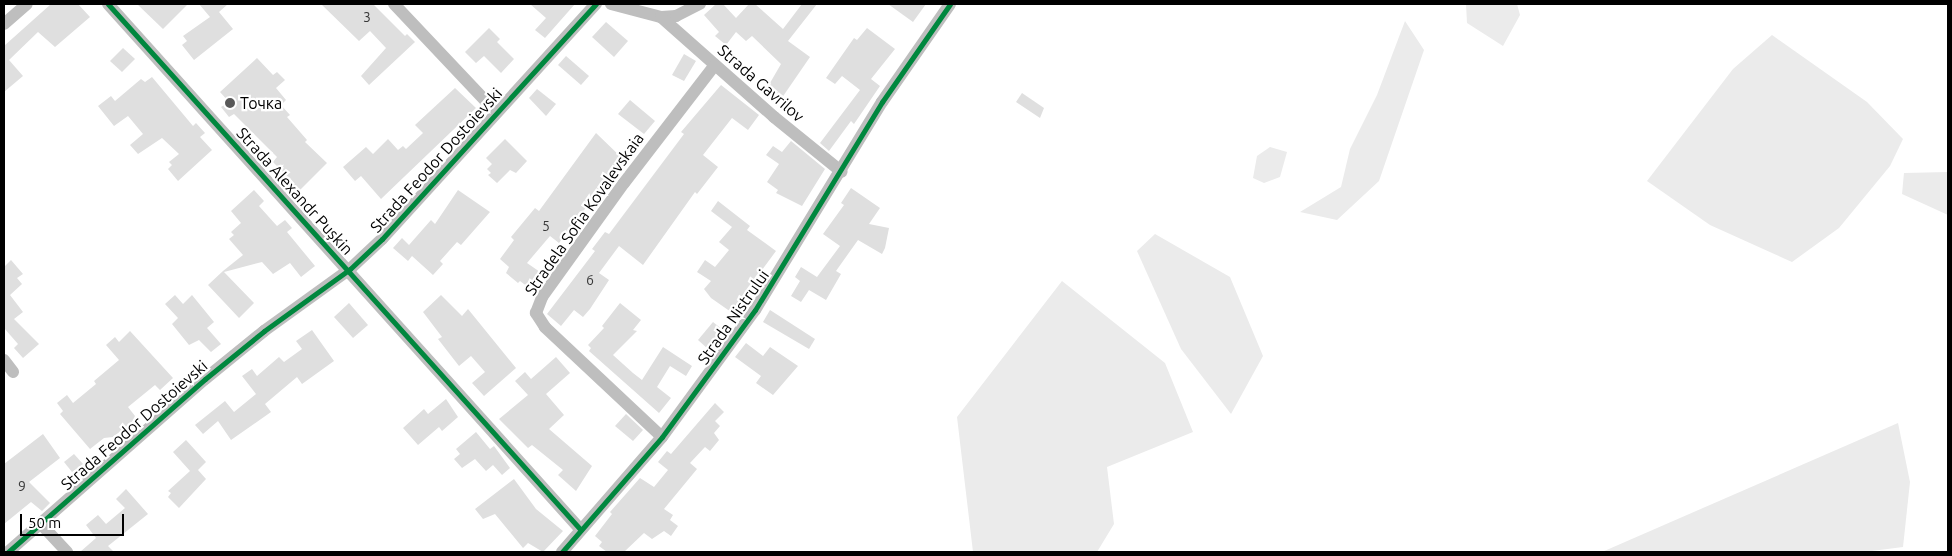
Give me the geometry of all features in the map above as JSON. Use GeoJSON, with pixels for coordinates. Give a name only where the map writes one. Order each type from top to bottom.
{"type":"FeatureCollection","features":[{"type":"Feature","properties":{"kind":"street"},"geometry":{"type":"LineString","coordinates":[[4,24],[27,4]]}},
{"type":"Feature","properties":{"kind":"street","name":"Strada Alexandr Pușkin"},"geometry":{"type":"LineString","coordinates":[[108,4],[350,270],[581,530]]}},
{"type":"Feature","properties":{"kind":"street"},"geometry":{"type":"LineString","coordinates":[[394,4],[496,112]]}},
{"type":"Feature","properties":{"kind":"street","name":"Strada Feodor Dostoievski"},"geometry":{"type":"LineString","coordinates":[[8,552],[100,474],[204,379],[264,330],[350,270],[417,204],[496,112],[585,20],[596,4]]}},
{"type":"Feature","properties":{"kind":"street"},"geometry":{"type":"LineString","coordinates":[[610,4],[661,17],[676,16],[700,4]]}},
{"type":"Feature","properties":{"kind":"street","name":"Strada Nistrului"},"geometry":{"type":"LineString","coordinates":[[562,552],[662,437],[755,310],[842,172],[882,102],[950,4]]}},
{"type":"Feature","properties":{"kind":"street","name":"Strada Gavrilov"},"geometry":{"type":"LineString","coordinates":[[661,17],[842,172]]}},
{"type":"Feature","properties":{"kind":"street","name":"Stradela Sofia Kovalevskaia"},"geometry":{"type":"LineString","coordinates":[[662,437],[544,327],[536,313],[542,297],[624,182],[714,64]]}},
{"type":"Feature","properties":{"kind":"street"},"geometry":{"type":"LineString","coordinates":[[4,360],[13,372]]}},
{"type":"Feature","properties":{"kind":"street"},"geometry":{"type":"LineString","coordinates":[[40,523],[67,552]]}},
{"type":"Feature","properties":{"kind":"shaded area"},"geometry":{"type":"Polygon","coordinates":[[[1466,4],[1517,4],[1520,15],[1503,46],[1467,23],[1466,4]]]}},
{"type":"Feature","properties":{"kind":"shaded area"},"geometry":{"type":"Polygon","coordinates":[[[1405,21],[1424,50],[1379,181],[1337,220],[1300,212],[1341,187],[1350,149],[1377,95],[1405,21]]]}},
{"type":"Feature","properties":{"kind":"shaded area"},"geometry":{"type":"Polygon","coordinates":[[[1772,35],[1867,102],[1903,139],[1890,166],[1839,228],[1792,262],[1710,225],[1647,181],[1733,69],[1772,35]]]}},
{"type":"Feature","properties":{"kind":"shaded area"},"geometry":{"type":"Polygon","coordinates":[[[1270,147],[1287,152],[1280,177],[1264,183],[1253,178],[1257,156],[1270,147]]]}},
{"type":"Feature","properties":{"kind":"shaded area"},"geometry":{"type":"Polygon","coordinates":[[[1948,172],[1948,215],[1902,194],[1904,173],[1948,172]]]}},
{"type":"Feature","properties":{"kind":"shaded area"},"geometry":{"type":"Polygon","coordinates":[[[1155,234],[1230,277],[1263,356],[1231,414],[1181,349],[1137,251],[1155,234]]]}},
{"type":"Feature","properties":{"kind":"shaded area"},"geometry":{"type":"Polygon","coordinates":[[[1062,281],[1165,363],[1193,432],[1107,467],[1114,524],[1097,552],[973,552],[957,417],[1062,281]]]}},
{"type":"Feature","properties":{"kind":"shaded area"},"geometry":{"type":"Polygon","coordinates":[[[1898,423],[1910,482],[1903,547],[1864,552],[1602,552],[1898,423]]]}},
{"type":"Feature","properties":{"kind":"building"},"geometry":{"type":"Polygon","coordinates":[[[51,4],[78,4],[90,17],[55,47],[38,32],[9,60],[23,76],[4,92],[4,46],[51,4]]]}},
{"type":"Feature","properties":{"kind":"building"},"geometry":{"type":"Polygon","coordinates":[[[137,4],[188,4],[163,29],[137,4]]]}},
{"type":"Feature","properties":{"kind":"building"},"geometry":{"type":"Polygon","coordinates":[[[199,4],[228,4],[219,12],[233,29],[194,60],[182,45],[187,41],[183,36],[210,17],[199,4]]]}},
{"type":"Feature","properties":{"kind":"building"},"geometry":{"type":"Polygon","coordinates":[[[321,4],[373,4],[405,36],[407,34],[415,42],[369,85],[361,76],[386,48],[370,31],[359,41],[321,4]]]}},
{"type":"Feature","properties":{"kind":"building"},"geometry":{"type":"Polygon","coordinates":[[[530,4],[575,4],[545,38],[535,30],[546,18],[530,4]]]}},
{"type":"Feature","properties":{"kind":"building"},"geometry":{"type":"Polygon","coordinates":[[[716,4],[723,4],[736,18],[749,4],[755,4],[783,29],[802,4],[817,4],[788,41],[810,57],[777,105],[763,95],[781,64],[752,36],[746,41],[736,32],[726,45],[715,36],[719,32],[704,15],[716,4]]]}},
{"type":"Feature","properties":{"kind":"building"},"geometry":{"type":"Polygon","coordinates":[[[888,4],[926,4],[913,22],[888,4]]]}},
{"type":"Feature","properties":{"kind":"building"},"geometry":{"type":"Polygon","coordinates":[[[606,22],[628,41],[614,57],[592,37],[606,22]]]}},
{"type":"Feature","properties":{"kind":"building"},"geometry":{"type":"Polygon","coordinates":[[[489,28],[500,39],[497,42],[514,59],[501,73],[484,56],[476,63],[465,52],[489,28]]]}},
{"type":"Feature","properties":{"kind":"building"},"geometry":{"type":"Polygon","coordinates":[[[867,28],[895,49],[871,79],[880,86],[854,124],[851,121],[829,151],[820,143],[860,90],[842,76],[835,84],[826,78],[854,38],[857,40],[867,28]]]}},
{"type":"Feature","properties":{"kind":"building"},"geometry":{"type":"Polygon","coordinates":[[[123,48],[135,59],[122,72],[110,61],[123,48]]]}},
{"type":"Feature","properties":{"kind":"building"},"geometry":{"type":"Polygon","coordinates":[[[684,54],[696,61],[684,81],[672,75],[684,54]]]}},
{"type":"Feature","properties":{"kind":"building"},"geometry":{"type":"Polygon","coordinates":[[[566,56],[589,76],[581,85],[558,65],[566,56]]]}},
{"type":"Feature","properties":{"kind":"building"},"geometry":{"type":"Polygon","coordinates":[[[257,58],[273,75],[277,72],[285,80],[276,88],[286,100],[281,105],[290,115],[287,117],[307,140],[305,142],[327,163],[296,194],[284,182],[288,177],[273,162],[277,157],[234,114],[229,117],[221,107],[229,102],[220,92],[257,58]]]}},
{"type":"Feature","properties":{"kind":"building"},"geometry":{"type":"Polygon","coordinates":[[[152,77],[193,126],[196,123],[205,133],[200,137],[212,150],[178,181],[168,169],[172,165],[169,162],[179,154],[162,138],[138,154],[130,145],[143,134],[128,116],[114,126],[98,106],[111,96],[115,101],[141,79],[145,82],[152,77]]]}},
{"type":"Feature","properties":{"kind":"building"},"geometry":{"type":"Polygon","coordinates":[[[721,85],[759,115],[748,130],[732,118],[703,155],[718,167],[697,194],[695,192],[643,265],[619,246],[599,273],[609,280],[590,309],[583,317],[574,310],[561,326],[547,314],[595,251],[592,249],[605,232],[609,234],[684,134],[681,132],[721,85]]]}},
{"type":"Feature","properties":{"kind":"building"},"geometry":{"type":"Polygon","coordinates":[[[455,88],[476,108],[381,199],[361,176],[355,181],[343,167],[366,147],[373,154],[388,139],[398,150],[403,146],[406,149],[423,133],[415,125],[455,88]]]}},
{"type":"Feature","properties":{"kind":"building"},"geometry":{"type":"Polygon","coordinates":[[[537,89],[556,104],[546,116],[529,98],[537,89]]]}},
{"type":"Feature","properties":{"kind":"building"},"geometry":{"type":"Polygon","coordinates":[[[1022,93],[1044,108],[1040,118],[1016,102],[1022,93]]]}},
{"type":"Feature","properties":{"kind":"building"},"geometry":{"type":"Polygon","coordinates":[[[630,100],[655,121],[644,134],[618,114],[630,100]]]}},
{"type":"Feature","properties":{"kind":"building"},"geometry":{"type":"Polygon","coordinates":[[[596,133],[623,159],[559,243],[550,236],[527,263],[540,272],[528,287],[520,281],[518,283],[506,273],[509,267],[500,259],[514,240],[511,237],[535,208],[539,211],[596,133]]]}},
{"type":"Feature","properties":{"kind":"building"},"geometry":{"type":"Polygon","coordinates":[[[505,139],[527,161],[516,173],[510,170],[497,183],[488,175],[491,173],[487,169],[492,164],[486,158],[505,139]]]}},
{"type":"Feature","properties":{"kind":"building"},"geometry":{"type":"Polygon","coordinates":[[[791,141],[825,169],[802,206],[776,193],[778,190],[767,182],[779,164],[766,155],[773,146],[782,152],[791,141]]]}},
{"type":"Feature","properties":{"kind":"building"},"geometry":{"type":"Polygon","coordinates":[[[851,188],[880,208],[869,224],[889,228],[885,248],[882,254],[858,240],[836,271],[841,274],[826,300],[809,290],[801,302],[791,296],[800,281],[795,277],[801,267],[817,277],[840,246],[823,234],[844,205],[841,203],[851,188]]]}},
{"type":"Feature","properties":{"kind":"building"},"geometry":{"type":"Polygon","coordinates":[[[254,190],[264,201],[259,206],[277,226],[285,220],[292,228],[287,232],[315,266],[301,277],[290,263],[273,274],[262,262],[224,272],[254,303],[239,318],[208,285],[243,255],[229,239],[234,235],[231,232],[241,223],[231,211],[254,190]]]}},
{"type":"Feature","properties":{"kind":"building"},"geometry":{"type":"Polygon","coordinates":[[[458,190],[490,212],[461,245],[457,242],[440,261],[443,264],[433,275],[412,256],[408,261],[393,248],[402,238],[409,245],[431,220],[435,224],[458,190]]]}},
{"type":"Feature","properties":{"kind":"building"},"geometry":{"type":"Polygon","coordinates":[[[718,201],[750,226],[747,230],[776,251],[731,312],[711,298],[704,289],[711,281],[697,272],[705,260],[715,267],[729,250],[719,242],[732,227],[711,211],[718,201]]]}},
{"type":"Feature","properties":{"kind":"building"},"geometry":{"type":"Polygon","coordinates":[[[11,260],[23,274],[17,278],[22,284],[10,295],[23,312],[14,319],[39,344],[23,358],[14,348],[18,344],[4,328],[4,267],[11,260]]]}},
{"type":"Feature","properties":{"kind":"building"},"geometry":{"type":"Polygon","coordinates":[[[175,295],[183,304],[192,295],[214,322],[207,328],[221,344],[211,352],[199,340],[189,345],[172,324],[178,318],[165,304],[175,295]]]}},
{"type":"Feature","properties":{"kind":"building"},"geometry":{"type":"Polygon","coordinates":[[[441,295],[462,316],[468,309],[516,368],[484,396],[472,383],[485,372],[471,356],[459,366],[438,339],[442,337],[423,312],[441,295]]]}},
{"type":"Feature","properties":{"kind":"building"},"geometry":{"type":"Polygon","coordinates":[[[349,303],[368,325],[353,338],[334,317],[349,303]]]}},
{"type":"Feature","properties":{"kind":"building"},"geometry":{"type":"Polygon","coordinates":[[[620,303],[641,320],[633,330],[637,331],[613,355],[633,373],[642,380],[663,347],[692,366],[686,376],[670,366],[657,387],[671,398],[659,413],[589,351],[591,348],[588,345],[604,328],[602,326],[620,303]]]}},
{"type":"Feature","properties":{"kind":"building"},"geometry":{"type":"Polygon","coordinates":[[[770,310],[815,339],[809,349],[763,322],[770,310]]]}},
{"type":"Feature","properties":{"kind":"building"},"geometry":{"type":"Polygon","coordinates":[[[713,322],[723,330],[708,349],[698,340],[713,322]]]}},
{"type":"Feature","properties":{"kind":"building"},"geometry":{"type":"Polygon","coordinates":[[[312,330],[334,361],[302,384],[297,377],[265,404],[271,412],[231,440],[218,421],[203,434],[195,425],[225,401],[234,412],[256,394],[242,376],[252,369],[257,376],[279,357],[284,362],[302,349],[296,341],[312,330]]]}},
{"type":"Feature","properties":{"kind":"building"},"geometry":{"type":"Polygon","coordinates":[[[130,331],[173,378],[160,390],[155,385],[128,407],[135,416],[132,422],[113,437],[104,438],[90,449],[60,414],[63,411],[57,403],[67,395],[73,403],[96,384],[94,381],[119,360],[106,345],[115,337],[119,342],[130,331]]]}},
{"type":"Feature","properties":{"kind":"building"},"geometry":{"type":"Polygon","coordinates":[[[746,343],[763,356],[770,347],[798,366],[773,395],[756,383],[761,376],[735,357],[746,343]]]}},
{"type":"Feature","properties":{"kind":"building"},"geometry":{"type":"Polygon","coordinates":[[[556,357],[570,373],[546,394],[564,415],[549,429],[592,466],[576,491],[558,475],[563,470],[532,445],[528,448],[499,419],[528,395],[515,381],[525,372],[531,379],[556,357]]]}},
{"type":"Feature","properties":{"kind":"building"},"geometry":{"type":"Polygon","coordinates":[[[446,399],[458,417],[442,431],[439,427],[418,445],[403,428],[424,409],[428,414],[446,399]]]}},
{"type":"Feature","properties":{"kind":"building"},"geometry":{"type":"Polygon","coordinates":[[[715,403],[724,412],[715,421],[720,426],[714,433],[719,440],[710,451],[705,447],[690,463],[697,469],[664,509],[673,515],[670,520],[678,526],[671,536],[664,531],[652,539],[644,533],[624,552],[607,552],[599,546],[602,542],[595,536],[612,514],[610,512],[640,478],[654,487],[668,470],[658,462],[667,451],[671,454],[715,403]]]}},
{"type":"Feature","properties":{"kind":"building"},"geometry":{"type":"Polygon","coordinates":[[[626,414],[643,430],[633,441],[615,426],[626,414]]]}},
{"type":"Feature","properties":{"kind":"building"},"geometry":{"type":"Polygon","coordinates":[[[476,432],[490,449],[494,446],[510,468],[502,475],[493,465],[486,471],[475,459],[462,468],[454,459],[460,454],[456,449],[476,432]]]}},
{"type":"Feature","properties":{"kind":"building"},"geometry":{"type":"Polygon","coordinates":[[[43,434],[60,458],[29,482],[50,503],[42,511],[31,502],[4,524],[4,464],[43,434]]]}},
{"type":"Feature","properties":{"kind":"building"},"geometry":{"type":"Polygon","coordinates":[[[186,440],[206,462],[198,470],[206,479],[179,508],[168,497],[171,493],[168,491],[190,471],[173,452],[186,440]]]}},
{"type":"Feature","properties":{"kind":"building"},"geometry":{"type":"Polygon","coordinates":[[[74,454],[83,464],[72,472],[64,462],[74,454]]]}},
{"type":"Feature","properties":{"kind":"building"},"geometry":{"type":"Polygon","coordinates":[[[514,479],[536,509],[563,531],[543,552],[528,543],[523,548],[495,514],[483,519],[475,509],[514,479]]]}},
{"type":"Feature","properties":{"kind":"building"},"geometry":{"type":"Polygon","coordinates":[[[126,489],[148,514],[108,546],[114,552],[80,552],[96,538],[86,525],[98,515],[106,524],[125,508],[116,499],[126,489]]]}},
{"type":"Feature","properties":{"kind":"cycle path"},"geometry":{"type":"LineString","coordinates":[[108,4],[581,530]]}},
{"type":"Feature","properties":{"kind":"cycle path"},"geometry":{"type":"LineString","coordinates":[[8,552],[205,379],[264,331],[350,269],[382,239],[596,4]]}},
{"type":"Feature","properties":{"kind":"cycle path"},"geometry":{"type":"LineString","coordinates":[[562,552],[662,437],[755,310],[882,102],[950,4]]}},
{"type":"Feature","properties":{"kind":"place","name":"Точка"},"geometry":{"type":"Point","coordinates":[230,103]}}]}
